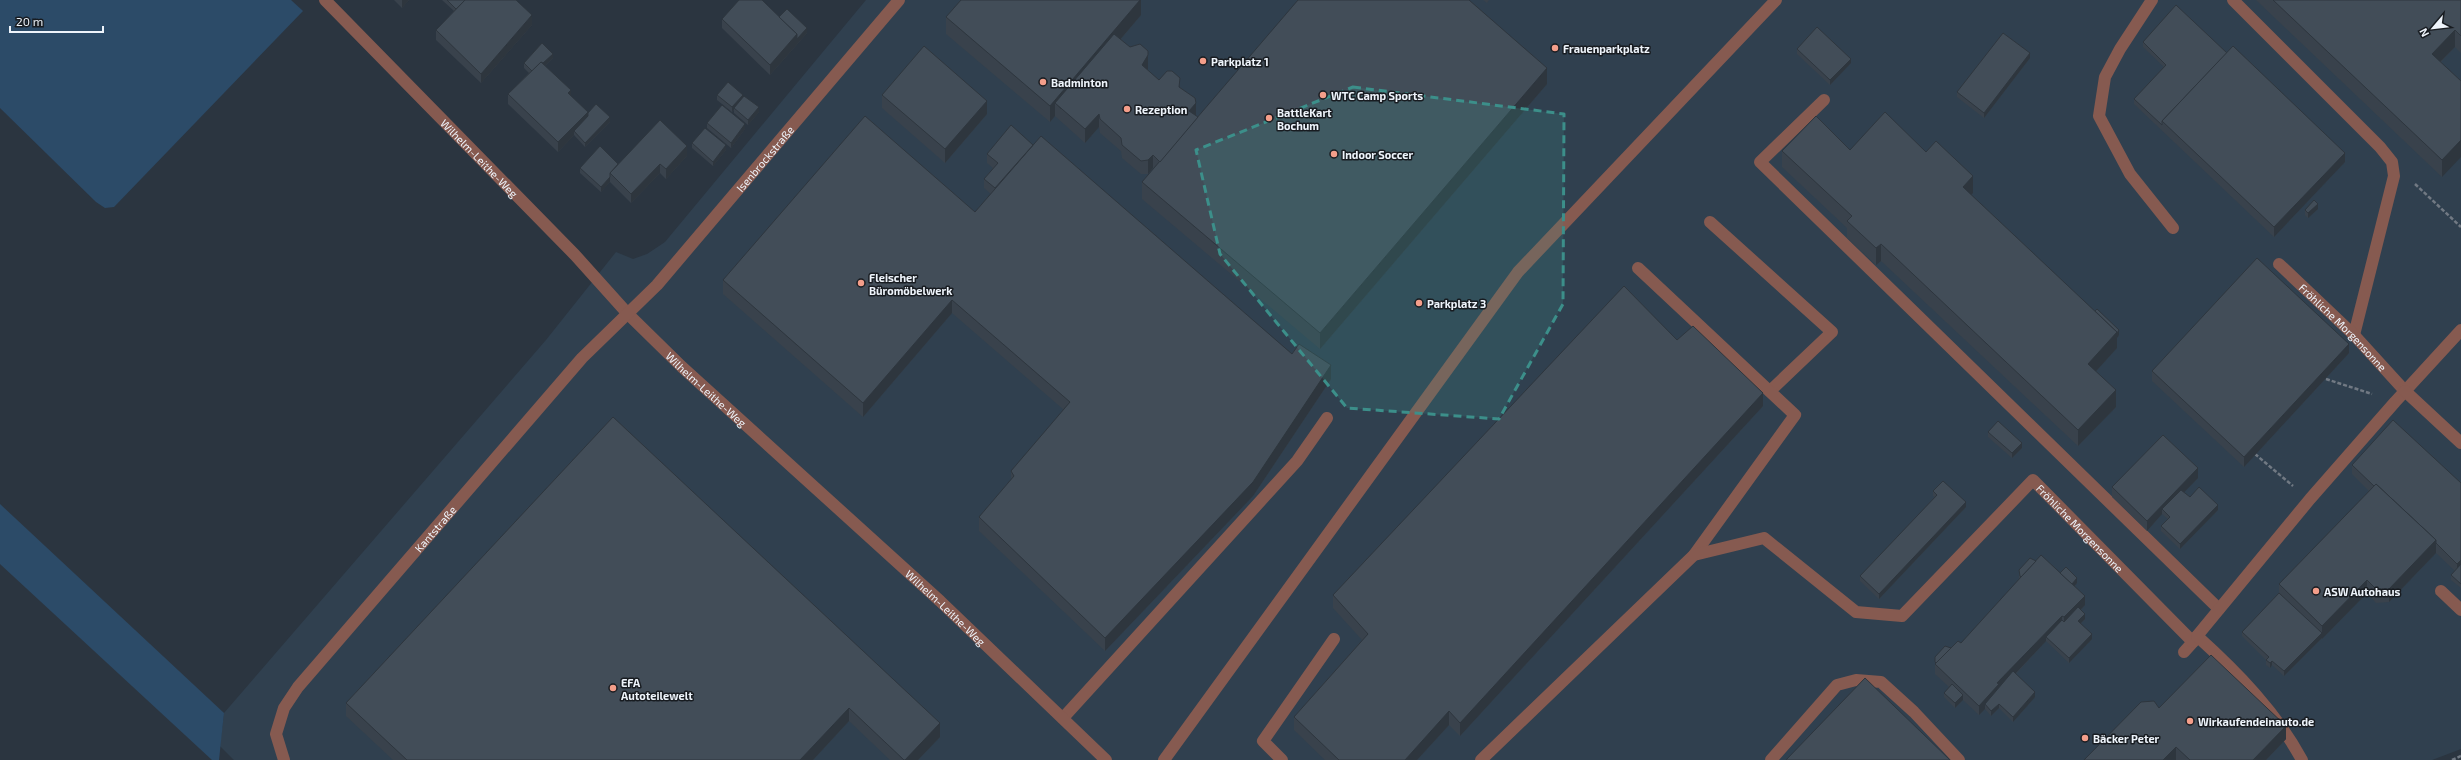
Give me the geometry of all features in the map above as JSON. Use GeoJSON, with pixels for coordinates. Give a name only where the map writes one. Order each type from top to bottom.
{"type":"FeatureCollection","features":[{"type":"Feature","properties":{"kind":"street","name":"Wilhelm-Leithe-Weg"},"geometry":{"type":"LineString","coordinates":[[325,0],[575,256],[628,314],[682,367],[934,596],[1106,760]]}},
{"type":"Feature","properties":{"kind":"street","name":"Isenbrockstraße"},"geometry":{"type":"LineString","coordinates":[[628,314],[657,285],[899,0]]}},
{"type":"Feature","properties":{"kind":"street"},"geometry":{"type":"LineString","coordinates":[[1164,760],[1518,272],[1776,0]]}},
{"type":"Feature","properties":{"kind":"street"},"geometry":{"type":"LineString","coordinates":[[2152,0],[2120,49],[2105,77],[2100,116],[2130,174],[2173,228]]}},
{"type":"Feature","properties":{"kind":"street"},"geometry":{"type":"LineString","coordinates":[[2233,0],[2380,146],[2392,162],[2394,176],[2354,335]]}},
{"type":"Feature","properties":{"kind":"street"},"geometry":{"type":"LineString","coordinates":[[1824,100],[1760,162],[2219,609]]}},
{"type":"Feature","properties":{"kind":"street"},"geometry":{"type":"LineString","coordinates":[[1710,222],[1832,332],[1770,392]]}},
{"type":"Feature","properties":{"kind":"street","name":"Fröhliche Morgensonne"},"geometry":{"type":"LineString","coordinates":[[2279,264],[2354,335],[2406,391],[2461,443]]}},
{"type":"Feature","properties":{"kind":"street"},"geometry":{"type":"LineString","coordinates":[[1481,760],[1694,554],[1795,415],[1638,268]]}},
{"type":"Feature","properties":{"kind":"street","name":"Kantstraße"},"geometry":{"type":"LineString","coordinates":[[284,760],[276,734],[284,708],[298,687],[582,358],[628,314]]}},
{"type":"Feature","properties":{"kind":"street"},"geometry":{"type":"LineString","coordinates":[[2184,652],[2198,640],[2219,609],[2310,499],[2395,402],[2461,330]]}},
{"type":"Feature","properties":{"kind":"street"},"geometry":{"type":"LineString","coordinates":[[1063,718],[1297,462],[1327,418]]}},
{"type":"Feature","properties":{"kind":"street","name":"Fröhliche Morgensonne"},"geometry":{"type":"LineString","coordinates":[[1694,554],[1764,538],[1856,612],[1902,616],[2033,480],[2198,640]]}},
{"type":"Feature","properties":{"kind":"street"},"geometry":{"type":"LineString","coordinates":[[2441,592],[2461,610]]}},
{"type":"Feature","properties":{"kind":"street"},"geometry":{"type":"LineString","coordinates":[[1282,760],[1263,741],[1334,639]]}},
{"type":"Feature","properties":{"kind":"street"},"geometry":{"type":"LineString","coordinates":[[2198,640],[2253,690],[2289,736],[2302,760]]}},
{"type":"Feature","properties":{"kind":"street"},"geometry":{"type":"LineString","coordinates":[[1771,760],[1837,684],[1856,680],[1881,682],[1914,712],[1959,760]]}},
{"type":"Feature","properties":{"kind":"path"},"geometry":{"type":"LineString","coordinates":[[2394,176],[2412,182],[2461,227]]}},
{"type":"Feature","properties":{"kind":"path"},"geometry":{"type":"LineString","coordinates":[[2326,379],[2395,402]]}},
{"type":"Feature","properties":{"kind":"path"},"geometry":{"type":"LineString","coordinates":[[2255,454],[2310,499]]}},
{"type":"Feature","properties":{"kind":"path"},"geometry":{"type":"LineString","coordinates":[[2452,760],[2461,756]]}},
{"type":"Feature","properties":{"kind":"highlighted area"},"geometry":{"type":"Polygon","coordinates":[[[1353,87],[1564,114],[1563,304],[1499,419],[1347,408],[1220,254],[1196,150],[1353,87]]]}},
{"type":"Feature","properties":{"kind":"shaded area"},"geometry":{"type":"Polygon","coordinates":[[[0,0],[291,0],[303,11],[114,207],[105,208],[96,202],[0,108],[0,0]]]}},
{"type":"Feature","properties":{"kind":"shaded area"},"geometry":{"type":"Polygon","coordinates":[[[866,0],[2461,0],[2461,749],[2432,760],[234,760],[220,746],[224,713],[546,340],[616,252],[633,259],[647,254],[665,242],[866,0]]]}},
{"type":"Feature","properties":{"kind":"shaded area"},"geometry":{"type":"Polygon","coordinates":[[[0,504],[224,713],[219,760],[212,760],[0,564],[0,504]]]}},
{"type":"Feature","properties":{"kind":"building"},"geometry":{"type":"Polygon","coordinates":[[[447,0],[465,0],[456,9],[447,0]]]}},
{"type":"Feature","properties":{"kind":"building"},"geometry":{"type":"Polygon","coordinates":[[[465,0],[516,0],[532,15],[481,74],[436,30],[465,0]]]}},
{"type":"Feature","properties":{"kind":"building"},"geometry":{"type":"Polygon","coordinates":[[[739,0],[762,0],[797,34],[770,65],[722,19],[739,0]]]}},
{"type":"Feature","properties":{"kind":"building","name":"Badminton"},"geometry":{"type":"Polygon","coordinates":[[[961,0],[1140,0],[1050,106],[946,17],[961,0]]]}},
{"type":"Feature","properties":{"kind":"building","name":"Indoor Soccer"},"geometry":{"type":"Polygon","coordinates":[[[1298,0],[1469,0],[1547,68],[1320,333],[1142,182],[1298,0]]]}},
{"type":"Feature","properties":{"kind":"building"},"geometry":{"type":"Polygon","coordinates":[[[2273,0],[2461,0],[2461,36],[2455,30],[2432,54],[2461,81],[2461,140],[2442,160],[2273,0]]]}},
{"type":"Feature","properties":{"kind":"building"},"geometry":{"type":"Polygon","coordinates":[[[2176,5],[2227,53],[2162,121],[2162,125],[2134,99],[2166,65],[2143,42],[2176,5]]]}},
{"type":"Feature","properties":{"kind":"building"},"geometry":{"type":"Polygon","coordinates":[[[787,9],[807,28],[797,39],[797,34],[779,17],[787,9]]]}},
{"type":"Feature","properties":{"kind":"building"},"geometry":{"type":"Polygon","coordinates":[[[1817,27],[1851,59],[1830,80],[1797,49],[1817,27]]]}},
{"type":"Feature","properties":{"kind":"building"},"geometry":{"type":"Polygon","coordinates":[[[2003,33],[2030,53],[1984,113],[1957,92],[2003,33]]]}},
{"type":"Feature","properties":{"kind":"building","name":"Rezeption"},"geometry":{"type":"Polygon","coordinates":[[[1114,34],[1130,47],[1140,44],[1148,51],[1148,55],[1142,65],[1159,80],[1167,71],[1172,71],[1180,78],[1179,87],[1195,98],[1196,103],[1189,111],[1198,117],[1160,162],[1153,155],[1148,160],[1141,161],[1122,145],[1121,138],[1100,119],[1099,114],[1085,129],[1055,103],[1114,34]]]}},
{"type":"Feature","properties":{"kind":"building"},"geometry":{"type":"Polygon","coordinates":[[[542,43],[553,54],[543,63],[541,62],[532,71],[524,63],[542,43]]]}},
{"type":"Feature","properties":{"kind":"building"},"geometry":{"type":"Polygon","coordinates":[[[924,46],[987,101],[945,149],[882,95],[924,46]]]}},
{"type":"Feature","properties":{"kind":"building"},"geometry":{"type":"Polygon","coordinates":[[[2233,46],[2345,153],[2274,227],[2162,121],[2233,46]]]}},
{"type":"Feature","properties":{"kind":"building"},"geometry":{"type":"Polygon","coordinates":[[[541,62],[571,90],[568,93],[588,112],[558,142],[508,94],[541,62]]]}},
{"type":"Feature","properties":{"kind":"building"},"geometry":{"type":"Polygon","coordinates":[[[728,82],[743,95],[732,107],[717,95],[728,82]]]}},
{"type":"Feature","properties":{"kind":"building"},"geometry":{"type":"Polygon","coordinates":[[[744,96],[759,107],[748,120],[734,108],[744,96]]]}},
{"type":"Feature","properties":{"kind":"building"},"geometry":{"type":"Polygon","coordinates":[[[596,104],[610,117],[585,143],[574,131],[588,116],[588,113],[596,104]]]}},
{"type":"Feature","properties":{"kind":"building"},"geometry":{"type":"Polygon","coordinates":[[[722,105],[745,124],[731,143],[707,123],[722,105]]]}},
{"type":"Feature","properties":{"kind":"building"},"geometry":{"type":"Polygon","coordinates":[[[1885,112],[1926,152],[1936,141],[1973,176],[1963,187],[2117,332],[2088,364],[2116,390],[2078,430],[1881,244],[1876,248],[1847,221],[1852,216],[1782,151],[1816,116],[1850,150],[1885,112]]]}},
{"type":"Feature","properties":{"kind":"building"},"geometry":{"type":"Polygon","coordinates":[[[865,116],[975,212],[1041,136],[1292,354],[1299,344],[1331,365],[1253,482],[1105,638],[979,517],[1014,476],[1011,471],[1070,402],[952,300],[863,403],[723,280],[865,116]]]}},
{"type":"Feature","properties":{"kind":"building"},"geometry":{"type":"Polygon","coordinates":[[[660,120],[687,146],[666,169],[660,164],[631,194],[610,173],[660,120]]]}},
{"type":"Feature","properties":{"kind":"building"},"geometry":{"type":"Polygon","coordinates":[[[1011,125],[1033,145],[995,188],[984,179],[998,163],[987,154],[1011,125]]]}},
{"type":"Feature","properties":{"kind":"building"},"geometry":{"type":"Polygon","coordinates":[[[705,128],[726,145],[713,162],[692,143],[705,128]]]}},
{"type":"Feature","properties":{"kind":"building"},"geometry":{"type":"Polygon","coordinates":[[[600,146],[618,164],[610,173],[610,177],[601,187],[580,168],[600,146]]]}},
{"type":"Feature","properties":{"kind":"building"},"geometry":{"type":"Polygon","coordinates":[[[2314,200],[2318,204],[2308,213],[2305,210],[2314,200]]]}},
{"type":"Feature","properties":{"kind":"building"},"geometry":{"type":"Polygon","coordinates":[[[2257,258],[2349,344],[2244,457],[2152,371],[2257,258]]]}},
{"type":"Feature","properties":{"kind":"building"},"geometry":{"type":"Polygon","coordinates":[[[1624,286],[1677,340],[1693,326],[1763,393],[1460,723],[1449,711],[1405,760],[1339,760],[1294,717],[1368,634],[1333,595],[1624,286]]]}},
{"type":"Feature","properties":{"kind":"building"},"geometry":{"type":"Polygon","coordinates":[[[2097,309],[2119,330],[2117,333],[2095,311],[2097,309]]]}},
{"type":"Feature","properties":{"kind":"building"},"geometry":{"type":"Polygon","coordinates":[[[613,417],[940,723],[905,760],[849,708],[800,760],[407,760],[346,703],[613,417]]]}},
{"type":"Feature","properties":{"kind":"building"},"geometry":{"type":"Polygon","coordinates":[[[2393,420],[2461,483],[2461,560],[2457,564],[2436,543],[2436,540],[2376,484],[2374,486],[2352,465],[2393,420]]]}},
{"type":"Feature","properties":{"kind":"building"},"geometry":{"type":"Polygon","coordinates":[[[1998,421],[2022,443],[2012,453],[1988,432],[1998,421]]]}},
{"type":"Feature","properties":{"kind":"building"},"geometry":{"type":"Polygon","coordinates":[[[2163,435],[2198,468],[2147,521],[2112,487],[2163,435]]]}},
{"type":"Feature","properties":{"kind":"building"},"geometry":{"type":"Polygon","coordinates":[[[1943,481],[1966,502],[1879,594],[1860,576],[1937,495],[1933,491],[1943,481]]]}},
{"type":"Feature","properties":{"kind":"building"},"geometry":{"type":"Polygon","coordinates":[[[2376,484],[2436,540],[2389,589],[2376,589],[2367,580],[2322,626],[2279,584],[2376,484]]]}},
{"type":"Feature","properties":{"kind":"building"},"geometry":{"type":"Polygon","coordinates":[[[2199,487],[2218,505],[2180,544],[2161,526],[2170,517],[2162,509],[2181,490],[2190,497],[2199,487]]]}},
{"type":"Feature","properties":{"kind":"building"},"geometry":{"type":"Polygon","coordinates":[[[2041,555],[2085,596],[2064,617],[2062,616],[1997,683],[1999,684],[1979,706],[1935,664],[1958,641],[1961,643],[2041,555]]]}},
{"type":"Feature","properties":{"kind":"building"},"geometry":{"type":"Polygon","coordinates":[[[2030,558],[2036,561],[2021,577],[2019,570],[2030,558]]]}},
{"type":"Feature","properties":{"kind":"building"},"geometry":{"type":"Polygon","coordinates":[[[2461,564],[2461,584],[2451,575],[2461,564]]]}},
{"type":"Feature","properties":{"kind":"building"},"geometry":{"type":"Polygon","coordinates":[[[2066,567],[2077,578],[2072,584],[2060,573],[2066,567]]]}},
{"type":"Feature","properties":{"kind":"building"},"geometry":{"type":"Polygon","coordinates":[[[2279,593],[2322,633],[2284,671],[2272,661],[2270,663],[2266,660],[2269,657],[2242,632],[2279,593]]]}},
{"type":"Feature","properties":{"kind":"building"},"geometry":{"type":"Polygon","coordinates":[[[2078,607],[2085,614],[2078,621],[2092,634],[2069,658],[2046,637],[2062,620],[2064,622],[2078,607]]]}},
{"type":"Feature","properties":{"kind":"building"},"geometry":{"type":"Polygon","coordinates":[[[1945,646],[1951,648],[1936,663],[1935,657],[1945,646]]]}},
{"type":"Feature","properties":{"kind":"building"},"geometry":{"type":"Polygon","coordinates":[[[2211,655],[2286,726],[2253,760],[2190,760],[2176,747],[2163,760],[2084,760],[2141,702],[2154,701],[2159,708],[2211,655]]]}},
{"type":"Feature","properties":{"kind":"building"},"geometry":{"type":"Polygon","coordinates":[[[2013,671],[2035,692],[2013,717],[1999,704],[1991,711],[1985,704],[2013,671]]]}},
{"type":"Feature","properties":{"kind":"building"},"geometry":{"type":"Polygon","coordinates":[[[1865,678],[1950,760],[1786,760],[1865,678]]]}},
{"type":"Feature","properties":{"kind":"building"},"geometry":{"type":"Polygon","coordinates":[[[1952,684],[1963,695],[1955,703],[1944,693],[1952,684]]]}},
{"type":"Feature","properties":{"kind":"place","name":"Frauenparkplatz"},"geometry":{"type":"Point","coordinates":[1555,48]}},
{"type":"Feature","properties":{"kind":"place","name":"Parkplatz 1"},"geometry":{"type":"Point","coordinates":[1203,61]}},
{"type":"Feature","properties":{"kind":"place","name":"Badminton"},"geometry":{"type":"Point","coordinates":[1043,82]}},
{"type":"Feature","properties":{"kind":"place","name":"WTC Camp Sports"},"geometry":{"type":"Point","coordinates":[1323,95]}},
{"type":"Feature","properties":{"kind":"place","name":"Rezeption"},"geometry":{"type":"Point","coordinates":[1127,109]}},
{"type":"Feature","properties":{"kind":"place","name":"BattleKart Bochum"},"geometry":{"type":"Point","coordinates":[1269,118]}},
{"type":"Feature","properties":{"kind":"place","name":"Indoor Soccer"},"geometry":{"type":"Point","coordinates":[1334,154]}},
{"type":"Feature","properties":{"kind":"place","name":"Fleischer Büromöbelwerk"},"geometry":{"type":"Point","coordinates":[861,283]}},
{"type":"Feature","properties":{"kind":"place","name":"Parkplatz 3"},"geometry":{"type":"Point","coordinates":[1419,303]}},
{"type":"Feature","properties":{"kind":"place","name":"ASW Autohaus"},"geometry":{"type":"Point","coordinates":[2316,591]}},
{"type":"Feature","properties":{"kind":"place","name":"EFA Autoteilewelt"},"geometry":{"type":"Point","coordinates":[613,688]}},
{"type":"Feature","properties":{"kind":"place","name":"Wirkaufendeinauto.de"},"geometry":{"type":"Point","coordinates":[2190,721]}},
{"type":"Feature","properties":{"kind":"place","name":"Bäcker Peter"},"geometry":{"type":"Point","coordinates":[2085,738]}}]}
